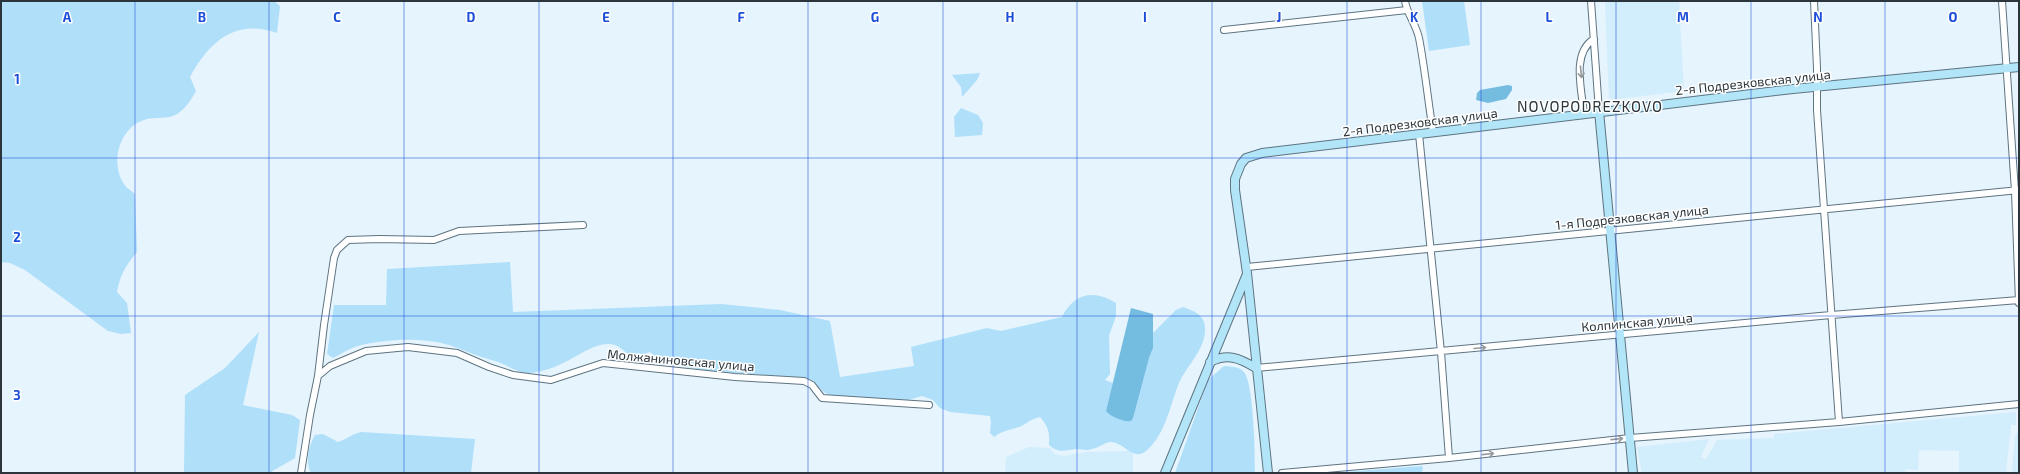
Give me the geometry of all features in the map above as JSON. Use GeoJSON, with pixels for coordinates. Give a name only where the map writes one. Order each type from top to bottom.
{"type":"FeatureCollection","features":[{"type":"Feature","properties":{"kind":"street"},"geometry":{"type":"LineString","coordinates":[[1405,1],[1407,10],[1414,21],[1419,38],[1433,132]]}},
{"type":"Feature","properties":{"kind":"street"},"geometry":{"type":"LineString","coordinates":[[1591,1],[1599,111],[1612,231],[1633,473]]}},
{"type":"Feature","properties":{"kind":"street"},"geometry":{"type":"LineString","coordinates":[[1814,1],[1824,209],[1839,422]]}},
{"type":"Feature","properties":{"kind":"street"},"geometry":{"type":"LineString","coordinates":[[2002,1],[2006,68],[2017,190],[2019,301]]}},
{"type":"Feature","properties":{"kind":"street"},"geometry":{"type":"LineString","coordinates":[[1224,30],[1407,10]]}},
{"type":"Feature","properties":{"kind":"street"},"geometry":{"type":"LineString","coordinates":[[1584,114],[1580,55],[1586,44],[1594,39]]}},
{"type":"Feature","properties":{"kind":"street","name":"2-я Подрезковская улица"},"geometry":{"type":"LineString","coordinates":[[1247,270],[1235,190],[1236,179],[1241,164],[1253,155],[1599,111],[1817,86],[2019,67]]}},
{"type":"Feature","properties":{"kind":"street"},"geometry":{"type":"LineString","coordinates":[[1420,134],[1441,352],[1449,458]]}},
{"type":"Feature","properties":{"kind":"street","name":"1-я Подрезковская улица"},"geometry":{"type":"LineString","coordinates":[[1247,270],[1430,248],[2017,190]]}},
{"type":"Feature","properties":{"kind":"street"},"geometry":{"type":"LineString","coordinates":[[301,473],[318,376],[334,258],[337,250],[348,240],[434,240],[459,231],[583,225]]}},
{"type":"Feature","properties":{"kind":"street"},"geometry":{"type":"LineString","coordinates":[[1165,473],[1247,270]]}},
{"type":"Feature","properties":{"kind":"street"},"geometry":{"type":"LineString","coordinates":[[1247,270],[1268,473]]}},
{"type":"Feature","properties":{"kind":"street","name":"Колпинская улица"},"geometry":{"type":"LineString","coordinates":[[1256,368],[1831,315],[2019,301]]}},
{"type":"Feature","properties":{"kind":"street","name":"Молжаниновская улица"},"geometry":{"type":"LineString","coordinates":[[318,376],[330,366],[366,351],[408,347],[457,353],[489,367],[513,375],[551,380],[604,363],[706,374],[804,381],[812,385],[822,398],[929,405]]}},
{"type":"Feature","properties":{"kind":"street"},"geometry":{"type":"LineString","coordinates":[[1210,362],[1218,358],[1234,357],[1256,368]]}},
{"type":"Feature","properties":{"kind":"street"},"geometry":{"type":"LineString","coordinates":[[1282,473],[1449,458],[1630,438],[1839,422],[2019,404]]}},
{"type":"Feature","properties":{"kind":"street"},"geometry":{"type":"LineString","coordinates":[[303,465],[305,473]]}},
{"type":"Feature","properties":{"kind":"shaded area"},"geometry":{"type":"Polygon","coordinates":[[[1,1],[274,1],[280,6],[277,33],[262,29],[248,29],[236,31],[225,36],[206,53],[197,64],[190,77],[196,91],[183,109],[173,116],[152,118],[135,124],[128,130],[123,138],[119,147],[118,166],[120,176],[124,184],[135,194],[137,252],[124,270],[117,292],[127,303],[131,333],[121,334],[108,331],[25,270],[10,263],[1,262],[1,1]]]}},
{"type":"Feature","properties":{"kind":"shaded area"},"geometry":{"type":"Polygon","coordinates":[[[1422,1],[1464,1],[1470,45],[1429,51],[1422,1]]]}},
{"type":"Feature","properties":{"kind":"shaded area"},"geometry":{"type":"Polygon","coordinates":[[[1605,1],[1679,1],[1684,91],[1609,100],[1605,1]]]}},
{"type":"Feature","properties":{"kind":"shaded area"},"geometry":{"type":"Polygon","coordinates":[[[980,73],[977,80],[962,97],[961,87],[952,75],[980,73]]]}},
{"type":"Feature","properties":{"kind":"shaded area"},"geometry":{"type":"Polygon","coordinates":[[[1508,85],[1512,86],[1512,90],[1506,99],[1488,103],[1476,100],[1477,93],[1480,90],[1508,85]]]}},
{"type":"Feature","properties":{"kind":"shaded area"},"geometry":{"type":"Polygon","coordinates":[[[961,108],[978,115],[983,123],[982,135],[955,137],[954,117],[961,108]]]}},
{"type":"Feature","properties":{"kind":"shaded area"},"geometry":{"type":"Polygon","coordinates":[[[510,262],[513,312],[721,304],[780,310],[830,321],[840,377],[914,366],[911,347],[987,328],[1001,331],[1062,317],[1072,303],[1079,298],[1092,295],[1100,296],[1116,303],[1116,316],[1109,336],[1110,374],[1105,380],[1113,383],[1106,411],[1149,358],[1153,348],[1152,334],[1176,310],[1183,307],[1198,314],[1205,324],[1205,328],[1202,343],[1182,376],[1163,428],[1153,444],[1141,454],[1131,452],[1117,443],[1112,442],[1088,450],[1056,450],[1049,445],[1048,430],[1040,417],[1032,419],[1022,426],[1003,432],[994,437],[990,433],[990,416],[950,412],[940,408],[933,400],[922,396],[905,401],[829,395],[822,391],[813,382],[805,378],[708,371],[660,362],[650,352],[641,355],[629,354],[614,345],[608,344],[593,347],[564,363],[549,369],[529,373],[520,372],[499,362],[438,342],[391,340],[355,347],[333,358],[327,354],[334,305],[386,305],[387,269],[510,262]]]}},
{"type":"Feature","properties":{"kind":"shaded area"},"geometry":{"type":"Polygon","coordinates":[[[1131,308],[1153,314],[1153,348],[1133,418],[1131,421],[1128,421],[1114,417],[1106,411],[1131,308]]]}},
{"type":"Feature","properties":{"kind":"shaded area"},"geometry":{"type":"Polygon","coordinates":[[[259,332],[243,405],[292,415],[300,420],[295,458],[269,473],[184,473],[185,395],[225,368],[259,332]]]}},
{"type":"Feature","properties":{"kind":"shaded area"},"geometry":{"type":"Polygon","coordinates":[[[1224,366],[1240,369],[1244,372],[1247,379],[1252,405],[1255,473],[1175,473],[1208,380],[1224,366]]]}},
{"type":"Feature","properties":{"kind":"shaded area"},"geometry":{"type":"Polygon","coordinates":[[[2016,412],[2016,425],[2011,425],[2006,473],[1959,473],[1959,451],[1926,450],[1919,451],[1918,470],[1906,469],[1905,473],[1642,473],[1637,447],[1709,439],[1701,457],[1706,459],[1717,440],[1774,438],[1774,434],[2016,412]]]}},
{"type":"Feature","properties":{"kind":"shaded area"},"geometry":{"type":"Polygon","coordinates":[[[2019,431],[2019,473],[2012,473],[2015,436],[2019,431]]]}},
{"type":"Feature","properties":{"kind":"shaded area"},"geometry":{"type":"Polygon","coordinates":[[[361,432],[475,439],[471,473],[311,473],[308,464],[308,454],[315,435],[323,434],[338,442],[361,432]]]}},
{"type":"Feature","properties":{"kind":"shaded area"},"geometry":{"type":"Polygon","coordinates":[[[1029,447],[1050,448],[1055,454],[1064,456],[1086,452],[1133,451],[1133,473],[1005,473],[1006,457],[1029,447]]]}},
{"type":"Feature","properties":{"kind":"shaded area"},"geometry":{"type":"Polygon","coordinates":[[[1422,466],[1423,469],[1421,473],[1331,473],[1422,466]]]}},
{"type":"Feature","properties":{"kind":"district","name":"NOVOPODREZKOVO"},"geometry":{"type":"Point","coordinates":[1590,106]}}]}
